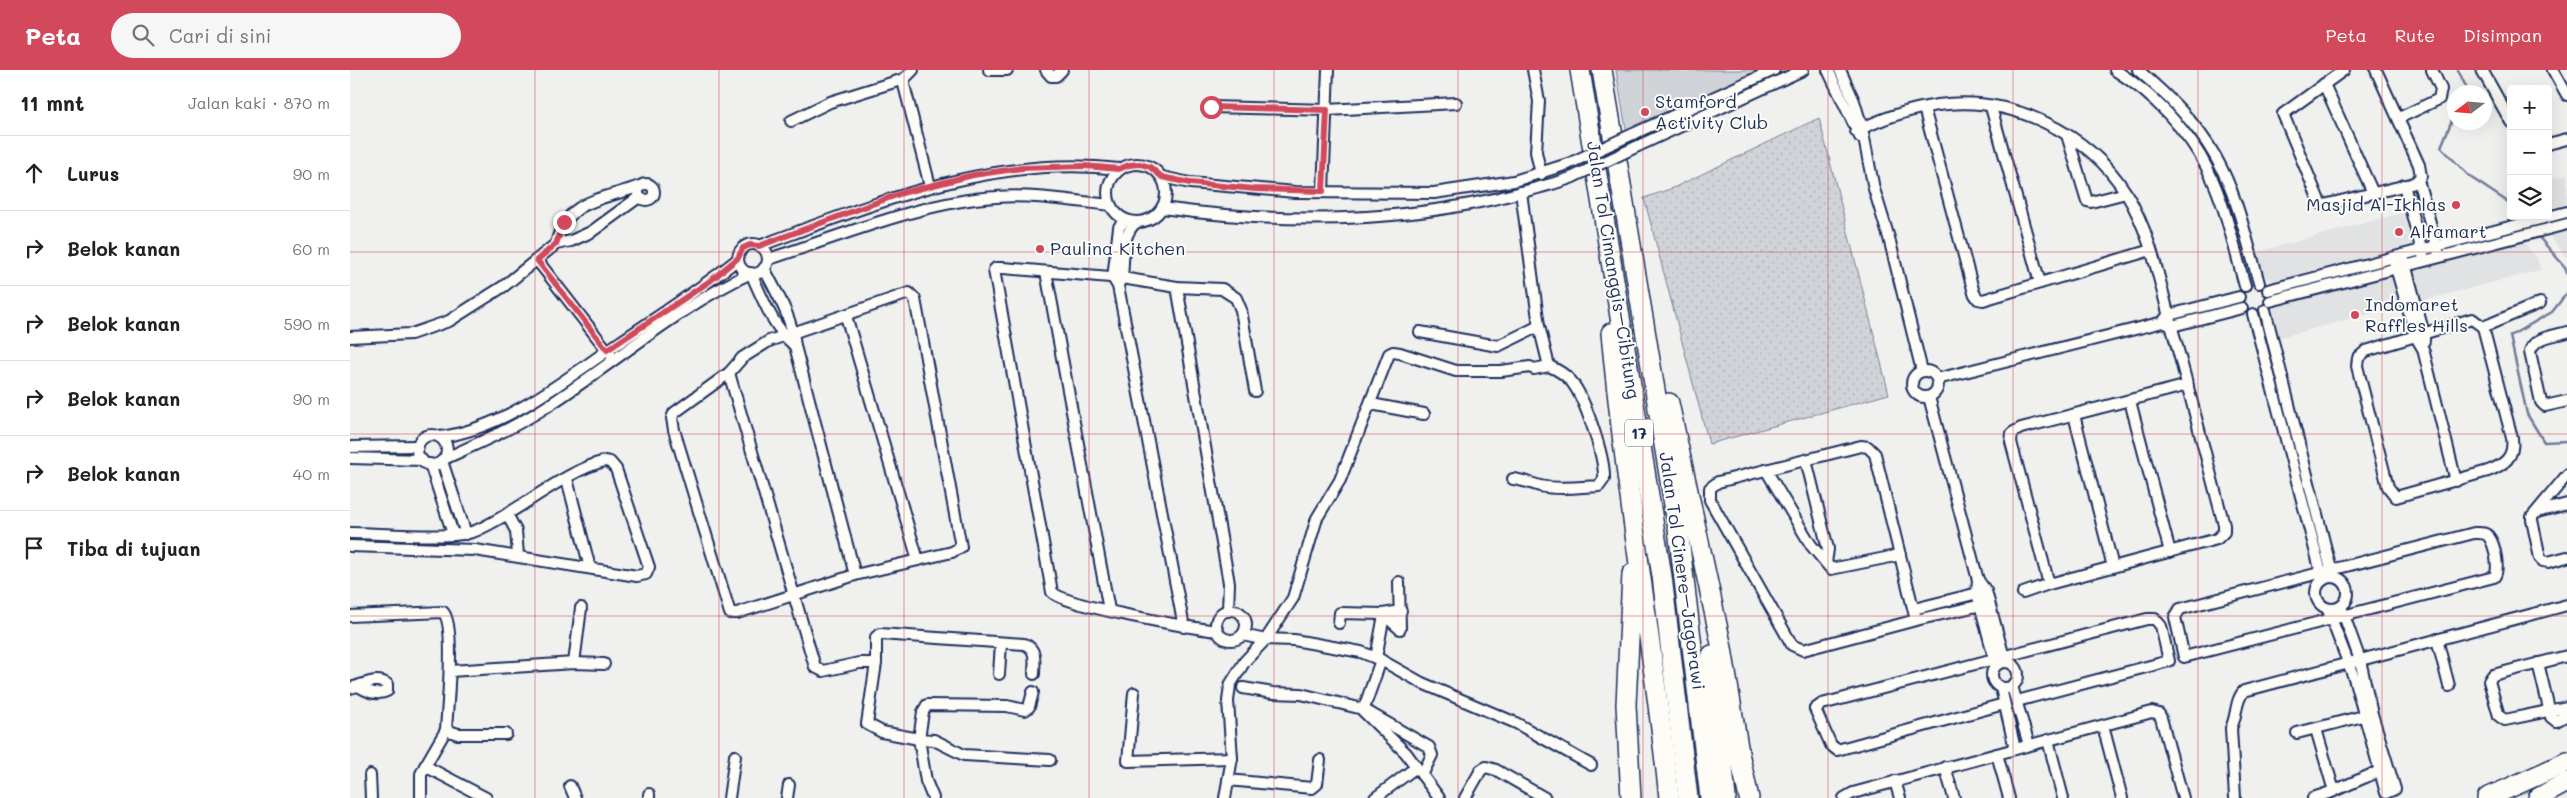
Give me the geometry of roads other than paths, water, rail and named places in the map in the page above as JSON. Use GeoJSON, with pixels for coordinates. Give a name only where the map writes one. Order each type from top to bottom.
{"type":"FeatureCollection","features":[{"type":"Feature","properties":{"kind":"highway","name":"Jalan Tol Cimanggis–Cibitung"},"geometry":{"type":"LineString","coordinates":[[1580,70],[1662,576],[1688,798]]}},
{"type":"Feature","properties":{"kind":"highway","name":"Jalan Tol Cimanggis–Cibitung"},"geometry":{"type":"LineString","coordinates":[[1602,70],[1623,197]]}},
{"type":"Feature","properties":{"kind":"highway"},"geometry":{"type":"LineString","coordinates":[[1597,176],[1620,427],[1659,700],[1669,798]]}},
{"type":"Feature","properties":{"kind":"highway"},"geometry":{"type":"LineString","coordinates":[[1623,197],[1703,556],[1722,648],[1738,753],[1749,798]]}},
{"type":"Feature","properties":{"kind":"highway","name":"Jalan Tol Cinere–Jagorawi"},"geometry":{"type":"LineString","coordinates":[[1623,197],[1678,529],[1710,798]]}},
{"type":"Feature","properties":{"kind":"highway"},"geometry":{"type":"LineString","coordinates":[[1631,798],[1626,705],[1634,528]]}},
{"type":"Feature","properties":{"kind":"highway"},"geometry":{"type":"LineString","coordinates":[[1703,556],[1726,798]]}},
{"type":"Feature","properties":{"kind":"highway"},"geometry":{"type":"LineString","coordinates":[[2487,798],[2567,762]]}},
{"type":"Feature","properties":{"kind":"highway"},"geometry":{"type":"LineString","coordinates":[[2538,798],[2567,782]]}},
{"type":"Feature","properties":{"kind":"street"},"geometry":{"type":"LineString","coordinates":[[791,121],[830,102],[904,78],[913,70]]}},
{"type":"Feature","properties":{"kind":"street"},"geometry":{"type":"LineString","coordinates":[[989,70],[1007,70]]}},
{"type":"Feature","properties":{"kind":"street"},"geometry":{"type":"LineString","coordinates":[[1046,70],[1051,76],[1056,76],[1062,70]]}},
{"type":"Feature","properties":{"kind":"street"},"geometry":{"type":"LineString","coordinates":[[1323,191],[1328,70]]}},
{"type":"Feature","properties":{"kind":"street"},"geometry":{"type":"LineString","coordinates":[[1533,70],[1539,101],[1536,152],[1541,174]]}},
{"type":"Feature","properties":{"kind":"street"},"geometry":{"type":"LineString","coordinates":[[795,346],[783,336],[770,316],[751,273],[741,267],[738,258],[740,251],[746,246],[759,246],[902,193],[973,175],[1022,168],[1085,166],[1119,169],[1129,165],[1140,164],[1150,167],[1162,177],[1190,183],[1231,187],[1323,191],[1446,192],[1541,174],[1568,164],[1774,70]]}},
{"type":"Feature","properties":{"kind":"street"},"geometry":{"type":"LineString","coordinates":[[1162,208],[1231,216],[1318,219],[1449,208],[1553,184],[1803,70]]}},
{"type":"Feature","properties":{"kind":"street"},"geometry":{"type":"LineString","coordinates":[[1828,70],[1859,130],[1864,144],[1922,371]]}},
{"type":"Feature","properties":{"kind":"street"},"geometry":{"type":"LineString","coordinates":[[1840,70],[1854,101],[1859,130]]}},
{"type":"Feature","properties":{"kind":"street"},"geometry":{"type":"LineString","coordinates":[[2115,70],[2138,86],[2161,108],[2199,154],[2216,189],[2245,286],[2240,297],[2242,308]]}},
{"type":"Feature","properties":{"kind":"street"},"geometry":{"type":"LineString","coordinates":[[2138,70],[2178,106],[2215,155],[2234,199],[2259,284],[2268,290],[2516,225],[2567,224]]}},
{"type":"Feature","properties":{"kind":"street"},"geometry":{"type":"LineString","coordinates":[[2344,70],[2284,111],[2283,114],[2320,203],[2326,205],[2418,180]]}},
{"type":"Feature","properties":{"kind":"street"},"geometry":{"type":"LineString","coordinates":[[2376,70],[2419,165],[2421,174],[2418,180],[2439,257]]}},
{"type":"Feature","properties":{"kind":"street"},"geometry":{"type":"LineString","coordinates":[[2399,118],[2439,98],[2441,89],[2432,70]]}},
{"type":"Feature","properties":{"kind":"street"},"geometry":{"type":"LineString","coordinates":[[2482,70],[2507,115]]}},
{"type":"Feature","properties":{"kind":"street"},"geometry":{"type":"LineString","coordinates":[[2553,70],[2567,95]]}},
{"type":"Feature","properties":{"kind":"street"},"geometry":{"type":"LineString","coordinates":[[904,78],[930,186]]}},
{"type":"Feature","properties":{"kind":"street"},"geometry":{"type":"LineString","coordinates":[[2324,84],[2373,193]]}},
{"type":"Feature","properties":{"kind":"street"},"geometry":{"type":"LineString","coordinates":[[1211,107],[1327,110],[1456,103]]}},
{"type":"Feature","properties":{"kind":"street"},"geometry":{"type":"LineString","coordinates":[[1859,130],[1924,108],[1960,104],[1991,107],[2028,115],[2067,135],[2094,155],[2126,193],[2151,250],[2168,321],[2188,385],[2224,525],[2224,532],[2217,539],[2049,584],[2023,593]]}},
{"type":"Feature","properties":{"kind":"street"},"geometry":{"type":"LineString","coordinates":[[1991,107],[2040,283]]}},
{"type":"Feature","properties":{"kind":"street"},"geometry":{"type":"LineString","coordinates":[[1924,108],[1976,297],[1983,300],[2151,250]]}},
{"type":"Feature","properties":{"kind":"street"},"geometry":{"type":"LineString","coordinates":[[2067,135],[2087,201],[2091,202],[2126,193]]}},
{"type":"Feature","properties":{"kind":"street"},"geometry":{"type":"LineString","coordinates":[[2552,143],[2567,139]]}},
{"type":"Feature","properties":{"kind":"street"},"geometry":{"type":"LineString","coordinates":[[1119,169],[1108,185],[1110,204],[1116,214],[1125,220],[1137,222]]}},
{"type":"Feature","properties":{"kind":"street"},"geometry":{"type":"LineString","coordinates":[[1117,280],[1130,227],[1137,222],[1155,216],[1162,208],[1166,191],[1162,177]]}},
{"type":"Feature","properties":{"kind":"street"},"geometry":{"type":"LineString","coordinates":[[556,244],[564,222],[576,208],[645,184],[651,185],[654,193],[649,200],[639,197],[637,191],[640,186]]}},
{"type":"Feature","properties":{"kind":"street"},"geometry":{"type":"LineString","coordinates":[[2404,185],[2424,261]]}},
{"type":"Feature","properties":{"kind":"street"},"geometry":{"type":"LineString","coordinates":[[1521,192],[1540,326],[1549,366]]}},
{"type":"Feature","properties":{"kind":"street"},"geometry":{"type":"LineString","coordinates":[[620,193],[627,206]]}},
{"type":"Feature","properties":{"kind":"street"},"geometry":{"type":"LineString","coordinates":[[350,337],[393,336],[438,327],[497,291],[556,244],[571,241],[591,232],[639,197]]}},
{"type":"Feature","properties":{"kind":"street"},"geometry":{"type":"LineString","coordinates":[[350,458],[426,462],[443,460],[533,415],[718,289],[767,264],[914,212],[976,199],[1030,197],[1110,204]]}},
{"type":"Feature","properties":{"kind":"street"},"geometry":{"type":"LineString","coordinates":[[2253,314],[2267,306],[2400,267],[2520,235],[2567,212]]}},
{"type":"Feature","properties":{"kind":"street"},"geometry":{"type":"LineString","coordinates":[[1125,220],[1119,227],[1117,280],[1184,627]]}},
{"type":"Feature","properties":{"kind":"street"},"geometry":{"type":"LineString","coordinates":[[759,246],[794,332],[795,346],[855,576]]}},
{"type":"Feature","properties":{"kind":"street"},"geometry":{"type":"LineString","coordinates":[[2398,256],[2456,481]]}},
{"type":"Feature","properties":{"kind":"street"},"geometry":{"type":"LineString","coordinates":[[418,446],[425,437],[462,434],[503,417],[542,395],[710,281],[738,258]]}},
{"type":"Feature","properties":{"kind":"street"},"geometry":{"type":"LineString","coordinates":[[537,260],[607,350],[613,361]]}},
{"type":"Feature","properties":{"kind":"street"},"geometry":{"type":"LineString","coordinates":[[1218,630],[1184,627],[1056,597],[1050,587],[1046,568],[993,275],[995,269],[1046,272],[1177,287],[1222,289],[1236,298],[1243,318],[1255,391]]}},
{"type":"Feature","properties":{"kind":"street"},"geometry":{"type":"LineString","coordinates":[[1046,272],[1109,610]]}},
{"type":"Feature","properties":{"kind":"street"},"geometry":{"type":"LineString","coordinates":[[2245,286],[2259,284]]}},
{"type":"Feature","properties":{"kind":"street"},"geometry":{"type":"LineString","coordinates":[[1177,287],[1229,583],[1228,611]]}},
{"type":"Feature","properties":{"kind":"street"},"geometry":{"type":"LineString","coordinates":[[2268,290],[2267,306],[2333,573],[2343,580],[2348,589],[2348,599],[2343,612],[2360,660],[2369,715],[2383,770],[2317,798]]}},
{"type":"Feature","properties":{"kind":"street"},"geometry":{"type":"LineString","coordinates":[[905,294],[911,294],[915,299],[961,544],[957,550],[855,576],[737,613],[730,613],[674,430],[672,418],[678,409],[729,373],[742,358],[794,332],[846,316],[905,294]]}},
{"type":"Feature","properties":{"kind":"street"},"geometry":{"type":"LineString","coordinates":[[2168,321],[2240,297]]}},
{"type":"Feature","properties":{"kind":"street"},"geometry":{"type":"LineString","coordinates":[[2483,327],[2540,303]]}},
{"type":"Feature","properties":{"kind":"street"},"geometry":{"type":"LineString","coordinates":[[1938,379],[2168,321],[2242,308],[2253,314],[2321,576],[2316,589],[2316,596],[2318,602],[2330,614],[2369,715]]}},
{"type":"Feature","properties":{"kind":"street"},"geometry":{"type":"LineString","coordinates":[[846,316],[918,560]]}},
{"type":"Feature","properties":{"kind":"street"},"geometry":{"type":"LineString","coordinates":[[2472,319],[2483,327],[2513,450],[2508,460],[2496,468],[2399,498],[2393,496],[2388,487],[2356,361],[2362,352],[2420,336],[2472,319]]}},
{"type":"Feature","properties":{"kind":"street"},"geometry":{"type":"LineString","coordinates":[[1420,332],[1498,346],[1540,326]]}},
{"type":"Feature","properties":{"kind":"street"},"geometry":{"type":"LineString","coordinates":[[2567,332],[2537,341],[2531,346],[2530,352],[2541,402],[2545,406],[2567,400]]}},
{"type":"Feature","properties":{"kind":"street"},"geometry":{"type":"LineString","coordinates":[[1225,798],[1232,758],[1228,701],[1230,685],[1245,661],[1266,639],[1293,598],[1317,518],[1340,480],[1388,356],[1393,352],[1450,370],[1465,372],[1530,367],[1534,369],[1549,366],[1564,374],[1573,383],[1598,440],[1604,470],[1604,481],[1599,486],[1565,488],[1538,486],[1528,481],[1513,479]]}},
{"type":"Feature","properties":{"kind":"street"},"geometry":{"type":"LineString","coordinates":[[1922,371],[1931,372],[1938,379],[1937,390],[1929,397],[1918,396],[1912,386],[1915,375],[1922,371]]}},
{"type":"Feature","properties":{"kind":"street"},"geometry":{"type":"LineString","coordinates":[[729,373],[792,595],[816,669],[823,671],[859,663],[876,663]]}},
{"type":"Feature","properties":{"kind":"street"},"geometry":{"type":"LineString","coordinates":[[2049,584],[2010,436],[2016,430],[2188,385]]}},
{"type":"Feature","properties":{"kind":"street"},"geometry":{"type":"LineString","coordinates":[[1929,397],[2000,660],[2016,668],[2016,681],[2012,686],[2001,688],[1995,684],[1992,678],[1992,671],[2000,660]]}},
{"type":"Feature","properties":{"kind":"street"},"geometry":{"type":"LineString","coordinates":[[2130,401],[2170,552]]}},
{"type":"Feature","properties":{"kind":"street"},"geometry":{"type":"LineString","coordinates":[[1371,404],[1424,414]]}},
{"type":"Feature","properties":{"kind":"street"},"geometry":{"type":"LineString","coordinates":[[2074,415],[2113,567]]}},
{"type":"Feature","properties":{"kind":"street"},"geometry":{"type":"LineString","coordinates":[[440,437],[447,448],[443,460],[466,534]]}},
{"type":"Feature","properties":{"kind":"street"},"geometry":{"type":"LineString","coordinates":[[350,447],[418,446]]}},
{"type":"Feature","properties":{"kind":"street"},"geometry":{"type":"LineString","coordinates":[[418,446],[426,462],[453,534]]}},
{"type":"Feature","properties":{"kind":"street"},"geometry":{"type":"LineString","coordinates":[[1916,620],[1875,454],[1872,450],[1861,446],[1718,482],[1710,488],[1710,500],[1792,645],[1803,650],[1985,604]]}},
{"type":"Feature","properties":{"kind":"street"},"geometry":{"type":"LineString","coordinates":[[1806,460],[1828,549],[1826,563]]}},
{"type":"Feature","properties":{"kind":"street"},"geometry":{"type":"LineString","coordinates":[[350,533],[466,534],[507,514],[567,479],[601,462],[610,462],[614,465],[649,567],[646,574],[637,576],[518,555],[475,550],[350,546]]}},
{"type":"Feature","properties":{"kind":"street"},"geometry":{"type":"LineString","coordinates":[[1766,470],[1811,545],[1831,570],[1900,556]]}},
{"type":"Feature","properties":{"kind":"street"},"geometry":{"type":"LineString","coordinates":[[2567,475],[2532,517],[2540,558],[2548,562],[2567,556]]}},
{"type":"Feature","properties":{"kind":"street"},"geometry":{"type":"LineString","coordinates":[[567,479],[590,568]]}},
{"type":"Feature","properties":{"kind":"street"},"geometry":{"type":"LineString","coordinates":[[2537,512],[2567,504]]}},
{"type":"Feature","properties":{"kind":"street"},"geometry":{"type":"LineString","coordinates":[[507,514],[516,531],[518,555]]}},
{"type":"Feature","properties":{"kind":"street"},"geometry":{"type":"LineString","coordinates":[[2474,533],[2484,533],[2490,538],[2498,568],[2494,577],[2330,614],[2184,657],[2175,614],[2180,609],[2321,576],[2474,533]]}},
{"type":"Feature","properties":{"kind":"street"},"geometry":{"type":"LineString","coordinates":[[1384,614],[1400,629],[1399,582]]}},
{"type":"Feature","properties":{"kind":"street"},"geometry":{"type":"LineString","coordinates":[[1914,609],[1981,592]]}},
{"type":"Feature","properties":{"kind":"street"},"geometry":{"type":"LineString","coordinates":[[2235,798],[2231,728],[2236,718],[2241,695],[2244,691],[2567,605]]}},
{"type":"Feature","properties":{"kind":"street"},"geometry":{"type":"LineString","coordinates":[[574,663],[581,608]]}},
{"type":"Feature","properties":{"kind":"street"},"geometry":{"type":"LineString","coordinates":[[1339,623],[1340,613],[1384,614],[1401,610]]}},
{"type":"Feature","properties":{"kind":"street"},"geometry":{"type":"LineString","coordinates":[[1243,635],[1246,625],[1245,620],[1238,612],[1228,611],[1220,616],[1218,630],[1224,638],[1229,640],[1243,635],[1266,639],[1294,640],[1338,648],[1378,659],[1422,682],[1516,722],[1591,765]]}},
{"type":"Feature","properties":{"kind":"street"},"geometry":{"type":"LineString","coordinates":[[350,616],[443,612],[449,623],[450,670],[446,730],[421,774],[422,798]]}},
{"type":"Feature","properties":{"kind":"street"},"geometry":{"type":"LineString","coordinates":[[1384,614],[1378,659],[1363,709],[1364,713],[1390,736],[1441,797]]}},
{"type":"Feature","properties":{"kind":"street"},"geometry":{"type":"LineString","coordinates":[[2004,704],[1837,750],[1831,745],[1815,712],[1816,707],[1822,704],[2000,660],[2147,618],[2155,620],[2161,626],[2168,661],[2017,701]]}},
{"type":"Feature","properties":{"kind":"street"},"geometry":{"type":"LineString","coordinates":[[1034,674],[1035,659],[1031,648],[1024,644],[880,634],[876,637],[875,642],[876,663],[867,724],[882,732],[934,740],[964,755],[1050,760]]}},
{"type":"Feature","properties":{"kind":"street"},"geometry":{"type":"LineString","coordinates":[[2437,639],[2449,686]]}},
{"type":"Feature","properties":{"kind":"street"},"geometry":{"type":"LineString","coordinates":[[999,674],[1001,643]]}},
{"type":"Feature","properties":{"kind":"street"},"geometry":{"type":"LineString","coordinates":[[2567,656],[2492,675],[2490,682],[2501,718],[2505,720],[2567,707]]}},
{"type":"Feature","properties":{"kind":"street"},"geometry":{"type":"LineString","coordinates":[[450,670],[574,663],[604,664]]}},
{"type":"Feature","properties":{"kind":"street"},"geometry":{"type":"LineString","coordinates":[[2538,664],[2549,710],[2554,721],[2567,715]]}},
{"type":"Feature","properties":{"kind":"street"},"geometry":{"type":"LineString","coordinates":[[2012,686],[2029,745]]}},
{"type":"Feature","properties":{"kind":"street"},"geometry":{"type":"LineString","coordinates":[[1243,688],[1273,693],[1301,694],[1363,709],[1429,746],[1432,755],[1418,771],[1391,786],[1375,798]]}},
{"type":"Feature","properties":{"kind":"street"},"geometry":{"type":"LineString","coordinates":[[2001,688],[2015,748]]}},
{"type":"Feature","properties":{"kind":"street"},"geometry":{"type":"LineString","coordinates":[[933,798],[926,781],[919,739],[922,712],[926,705],[1007,706],[1024,710],[1029,706],[1033,692]]}},
{"type":"Feature","properties":{"kind":"street"},"geometry":{"type":"LineString","coordinates":[[1134,693],[1128,761],[1232,758]]}},
{"type":"Feature","properties":{"kind":"street"},"geometry":{"type":"LineString","coordinates":[[1844,798],[1945,767],[2152,712],[2159,714],[2183,798]]}},
{"type":"Feature","properties":{"kind":"street"},"geometry":{"type":"LineString","coordinates":[[2297,733],[2369,715]]}},
{"type":"Feature","properties":{"kind":"street"},"geometry":{"type":"LineString","coordinates":[[2103,726],[2122,798]]}},
{"type":"Feature","properties":{"kind":"street"},"geometry":{"type":"LineString","coordinates":[[2316,728],[2334,791]]}},
{"type":"Feature","properties":{"kind":"street"},"geometry":{"type":"LineString","coordinates":[[446,730],[458,734],[506,734]]}},
{"type":"Feature","properties":{"kind":"street"},"geometry":{"type":"LineString","coordinates":[[2048,740],[2063,798]]}},
{"type":"Feature","properties":{"kind":"street"},"geometry":{"type":"LineString","coordinates":[[1997,754],[2009,798]]}},
{"type":"Feature","properties":{"kind":"street"},"geometry":{"type":"LineString","coordinates":[[729,798],[735,756]]}},
{"type":"Feature","properties":{"kind":"street"},"geometry":{"type":"LineString","coordinates":[[1228,780],[1312,788],[1317,784],[1320,760]]}},
{"type":"Feature","properties":{"kind":"street"},"geometry":{"type":"LineString","coordinates":[[425,766],[486,798]]}},
{"type":"Feature","properties":{"kind":"street"},"geometry":{"type":"LineString","coordinates":[[1465,798],[1481,770],[1486,767],[1496,770],[1529,794],[1545,798]]}},
{"type":"Feature","properties":{"kind":"street"},"geometry":{"type":"LineString","coordinates":[[1945,767],[1954,798]]}},
{"type":"Feature","properties":{"kind":"street"},"geometry":{"type":"LineString","coordinates":[[370,775],[371,798]]}},
{"type":"Feature","properties":{"kind":"street"},"geometry":{"type":"LineString","coordinates":[[1895,781],[1900,798]]}},
{"type":"Feature","properties":{"kind":"street"},"geometry":{"type":"LineString","coordinates":[[787,798],[789,785]]}},
{"type":"Feature","properties":{"kind":"street"},"geometry":{"type":"LineString","coordinates":[[570,786],[575,798]]}},
{"type":"Feature","properties":{"kind":"street"},"geometry":{"type":"LineString","coordinates":[[1390,798],[1391,786]]}},
{"type":"Feature","properties":{"kind":"street"},"geometry":{"type":"LineString","coordinates":[[2313,798],[2334,791]]}},
{"type":"Feature","properties":{"kind":"waterway"},"geometry":{"type":"LineString","coordinates":[[2458,70],[2465,85]]}},
{"type":"Feature","properties":{"kind":"waterway"},"geometry":{"type":"LineString","coordinates":[[2448,130],[2441,147],[2470,177],[2507,201]]}},
{"type":"Feature","properties":{"kind":"waterway"},"geometry":{"type":"LineString","coordinates":[[2537,235],[2565,267],[2567,273]]}},
{"type":"Feature","properties":{"kind":"waterway"},"geometry":{"type":"LineString","coordinates":[[2567,293],[2552,312],[2510,336],[2527,414],[2544,442],[2567,441]]}},
{"type":"Feature","properties":{"kind":"place","name":"Stamford Activity Club"},"geometry":{"type":"Point","coordinates":[1645,112]}},
{"type":"Feature","properties":{"kind":"place","name":"Masjid Al-Ikhlas"},"geometry":{"type":"Point","coordinates":[2456,205]}},
{"type":"Feature","properties":{"kind":"place","name":"Alfamart"},"geometry":{"type":"Point","coordinates":[2399,232]}},
{"type":"Feature","properties":{"kind":"place","name":"Paulina Kitchen"},"geometry":{"type":"Point","coordinates":[1040,249]}},
{"type":"Feature","properties":{"kind":"place","name":"Indomaret Raffles Hills"},"geometry":{"type":"Point","coordinates":[2355,315]}}]}
